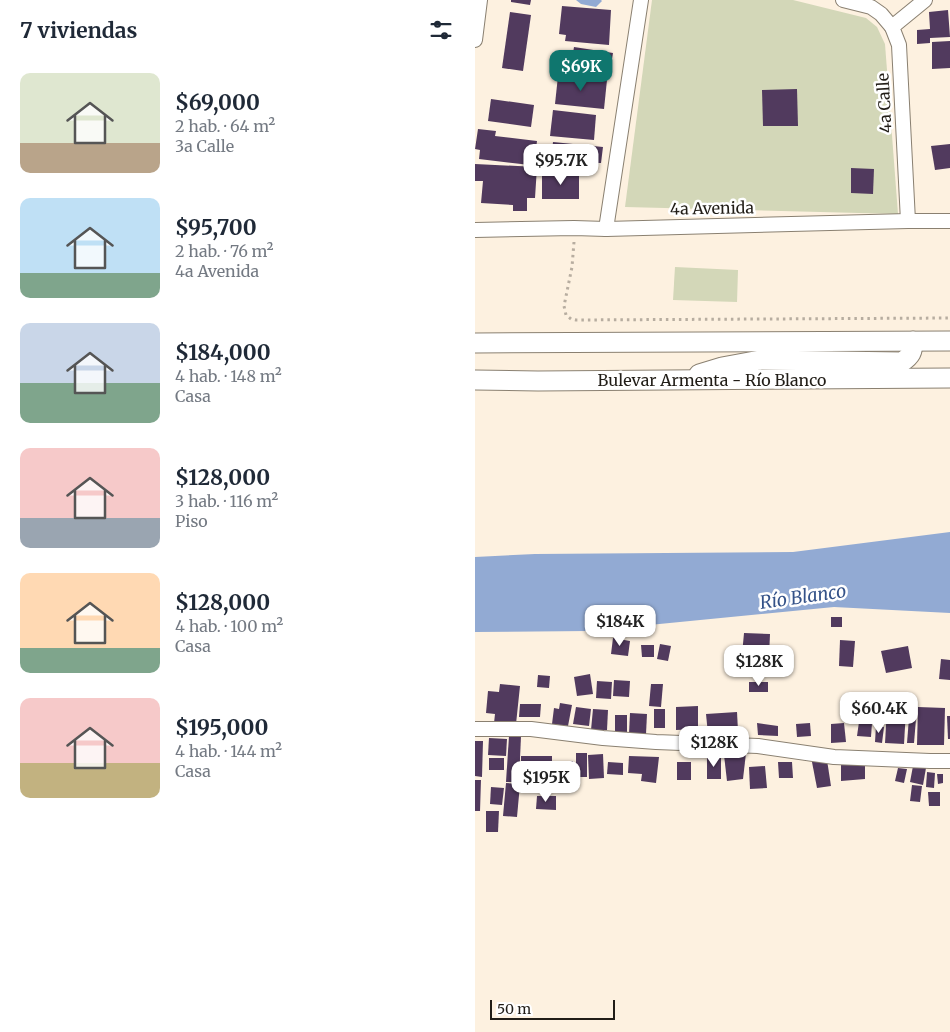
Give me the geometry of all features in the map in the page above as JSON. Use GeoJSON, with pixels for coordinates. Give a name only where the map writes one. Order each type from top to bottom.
{"type":"FeatureCollection","features":[{"type":"Feature","properties":{"kind":"main road"},"geometry":{"type":"LineString","coordinates":[[681,380],[721,367],[760,360],[902,362],[909,357],[913,350],[913,341]]}},
{"type":"Feature","properties":{"kind":"main road"},"geometry":{"type":"LineString","coordinates":[[475,343],[950,341]]}},
{"type":"Feature","properties":{"kind":"main road","name":"Bulevar Armenta - Río Blanco"},"geometry":{"type":"LineString","coordinates":[[475,380],[950,378]]}},
{"type":"Feature","properties":{"kind":"street"},"geometry":{"type":"LineString","coordinates":[[475,40],[480,0]]}},
{"type":"Feature","properties":{"kind":"street"},"geometry":{"type":"LineString","coordinates":[[606,229],[641,0]]}},
{"type":"Feature","properties":{"kind":"street"},"geometry":{"type":"LineString","coordinates":[[843,0],[871,7],[881,14],[892,27],[925,0]]}},
{"type":"Feature","properties":{"kind":"street","name":"4a Calle"},"geometry":{"type":"LineString","coordinates":[[892,27],[899,45],[908,221]]}},
{"type":"Feature","properties":{"kind":"street","name":"4a Avenida"},"geometry":{"type":"LineString","coordinates":[[475,230],[950,221]]}},
{"type":"Feature","properties":{"kind":"street"},"geometry":{"type":"LineString","coordinates":[[475,730],[531,729],[647,742],[757,746],[834,757],[950,761]]}},
{"type":"Feature","properties":{"kind":"path"},"geometry":{"type":"LineString","coordinates":[[574,228],[572,267],[565,306],[567,316],[571,319],[950,318]]}},
{"type":"Feature","properties":{"kind":"green space"},"geometry":{"type":"Polygon","coordinates":[[[652,0],[793,0],[866,18],[877,27],[885,44],[898,214],[625,207],[652,0]]]}},
{"type":"Feature","properties":{"kind":"green space"},"geometry":{"type":"Polygon","coordinates":[[[675,267],[738,270],[737,302],[673,300],[675,267]]]}},
{"type":"Feature","properties":{"kind":"water"},"geometry":{"type":"Polygon","coordinates":[[[576,0],[602,1],[596,7],[581,4],[576,0]]]}},
{"type":"Feature","properties":{"kind":"water","name":"Río Blanco"},"geometry":{"type":"Polygon","coordinates":[[[950,532],[950,613],[834,607],[588,631],[475,632],[475,557],[535,554],[793,552],[950,532]]]}},
{"type":"Feature","properties":{"kind":"building"},"geometry":{"type":"Polygon","coordinates":[[[511,0],[531,0],[530,5],[511,2],[511,0]]]}},
{"type":"Feature","properties":{"kind":"building"},"geometry":{"type":"Polygon","coordinates":[[[562,6],[611,10],[609,45],[565,41],[566,35],[559,34],[562,6]]]}},
{"type":"Feature","properties":{"kind":"building"},"geometry":{"type":"Polygon","coordinates":[[[948,10],[950,37],[930,38],[930,43],[917,44],[917,30],[930,29],[929,12],[948,10]]]}},
{"type":"Feature","properties":{"kind":"building"},"geometry":{"type":"Polygon","coordinates":[[[510,12],[531,15],[523,71],[502,68],[510,12]]]}},
{"type":"Feature","properties":{"kind":"building"},"geometry":{"type":"Polygon","coordinates":[[[950,41],[950,68],[932,69],[932,42],[950,41]]]}},
{"type":"Feature","properties":{"kind":"building"},"geometry":{"type":"Polygon","coordinates":[[[574,47],[613,53],[609,77],[570,71],[574,47]]]}},
{"type":"Feature","properties":{"kind":"building"},"geometry":{"type":"Polygon","coordinates":[[[558,76],[607,80],[604,109],[555,104],[558,76]]]}},
{"type":"Feature","properties":{"kind":"building"},"geometry":{"type":"Polygon","coordinates":[[[797,89],[798,126],[763,126],[762,90],[797,89]]]}},
{"type":"Feature","properties":{"kind":"building"},"geometry":{"type":"Polygon","coordinates":[[[491,99],[534,105],[531,127],[488,121],[491,99]]]}},
{"type":"Feature","properties":{"kind":"building"},"geometry":{"type":"Polygon","coordinates":[[[553,110],[596,115],[594,140],[550,136],[553,110]]]}},
{"type":"Feature","properties":{"kind":"building"},"geometry":{"type":"Polygon","coordinates":[[[478,129],[496,131],[495,136],[537,141],[535,157],[531,156],[530,165],[479,159],[480,150],[475,149],[478,129]]]}},
{"type":"Feature","properties":{"kind":"building"},"geometry":{"type":"Polygon","coordinates":[[[553,142],[603,147],[601,163],[595,163],[594,173],[550,168],[553,142]]]}},
{"type":"Feature","properties":{"kind":"building"},"geometry":{"type":"Polygon","coordinates":[[[950,144],[950,168],[935,170],[931,146],[950,144]]]}},
{"type":"Feature","properties":{"kind":"building"},"geometry":{"type":"Polygon","coordinates":[[[475,164],[537,167],[535,198],[527,198],[527,211],[513,211],[513,205],[481,203],[483,181],[475,181],[475,164]]]}},
{"type":"Feature","properties":{"kind":"building"},"geometry":{"type":"Polygon","coordinates":[[[851,168],[874,169],[873,194],[851,193],[851,168]]]}},
{"type":"Feature","properties":{"kind":"building"},"geometry":{"type":"Polygon","coordinates":[[[542,173],[579,173],[579,199],[542,199],[542,173]]]}},
{"type":"Feature","properties":{"kind":"building"},"geometry":{"type":"Polygon","coordinates":[[[831,617],[842,617],[842,627],[831,627],[831,617]]]}},
{"type":"Feature","properties":{"kind":"building"},"geometry":{"type":"Polygon","coordinates":[[[744,633],[770,634],[769,657],[742,655],[744,633]]]}},
{"type":"Feature","properties":{"kind":"building"},"geometry":{"type":"Polygon","coordinates":[[[613,638],[630,641],[628,656],[611,654],[613,638]]]}},
{"type":"Feature","properties":{"kind":"building"},"geometry":{"type":"Polygon","coordinates":[[[840,640],[855,641],[853,667],[839,666],[840,640]]]}},
{"type":"Feature","properties":{"kind":"building"},"geometry":{"type":"Polygon","coordinates":[[[660,644],[671,646],[668,661],[657,659],[660,644]]]}},
{"type":"Feature","properties":{"kind":"building"},"geometry":{"type":"Polygon","coordinates":[[[641,645],[654,645],[654,657],[642,657],[641,645]]]}},
{"type":"Feature","properties":{"kind":"building"},"geometry":{"type":"Polygon","coordinates":[[[908,646],[912,668],[886,673],[881,651],[908,646]]]}},
{"type":"Feature","properties":{"kind":"building"},"geometry":{"type":"Polygon","coordinates":[[[941,659],[950,660],[950,680],[939,679],[941,659]]]}},
{"type":"Feature","properties":{"kind":"building"},"geometry":{"type":"Polygon","coordinates":[[[590,674],[593,694],[577,696],[574,677],[590,674]]]}},
{"type":"Feature","properties":{"kind":"building"},"geometry":{"type":"Polygon","coordinates":[[[538,675],[550,676],[549,688],[537,687],[538,675]]]}},
{"type":"Feature","properties":{"kind":"building"},"geometry":{"type":"Polygon","coordinates":[[[614,680],[630,681],[629,697],[613,696],[614,680]]]}},
{"type":"Feature","properties":{"kind":"building"},"geometry":{"type":"Polygon","coordinates":[[[597,681],[612,682],[611,699],[596,698],[597,681]]]}},
{"type":"Feature","properties":{"kind":"building"},"geometry":{"type":"Polygon","coordinates":[[[749,682],[768,682],[768,692],[749,692],[749,682]]]}},
{"type":"Feature","properties":{"kind":"building"},"geometry":{"type":"Polygon","coordinates":[[[500,684],[520,686],[516,724],[494,723],[495,714],[486,713],[488,691],[499,692],[500,684]]]}},
{"type":"Feature","properties":{"kind":"building"},"geometry":{"type":"Polygon","coordinates":[[[651,684],[663,684],[661,707],[649,706],[651,684]]]}},
{"type":"Feature","properties":{"kind":"building"},"geometry":{"type":"Polygon","coordinates":[[[560,703],[572,705],[568,726],[552,724],[554,708],[559,709],[560,703]]]}},
{"type":"Feature","properties":{"kind":"building"},"geometry":{"type":"Polygon","coordinates":[[[520,704],[541,704],[540,717],[519,717],[520,704]]]}},
{"type":"Feature","properties":{"kind":"building"},"geometry":{"type":"Polygon","coordinates":[[[698,706],[698,729],[676,730],[676,707],[698,706]]]}},
{"type":"Feature","properties":{"kind":"building"},"geometry":{"type":"Polygon","coordinates":[[[576,707],[591,709],[589,726],[573,724],[576,707]]]}},
{"type":"Feature","properties":{"kind":"building"},"geometry":{"type":"Polygon","coordinates":[[[918,707],[945,708],[944,745],[917,745],[918,707]]]}},
{"type":"Feature","properties":{"kind":"building"},"geometry":{"type":"Polygon","coordinates":[[[593,709],[608,710],[607,730],[591,730],[593,709]]]}},
{"type":"Feature","properties":{"kind":"building"},"geometry":{"type":"Polygon","coordinates":[[[654,709],[665,709],[665,728],[654,728],[654,709]]]}},
{"type":"Feature","properties":{"kind":"building"},"geometry":{"type":"Polygon","coordinates":[[[887,709],[906,710],[904,744],[885,743],[887,709]]]}},
{"type":"Feature","properties":{"kind":"building"},"geometry":{"type":"Polygon","coordinates":[[[737,712],[738,731],[708,734],[706,714],[737,712]]]}},
{"type":"Feature","properties":{"kind":"building"},"geometry":{"type":"Polygon","coordinates":[[[630,713],[647,714],[646,734],[629,734],[630,713]]]}},
{"type":"Feature","properties":{"kind":"building"},"geometry":{"type":"Polygon","coordinates":[[[615,715],[627,715],[627,732],[615,732],[615,715]]]}},
{"type":"Feature","properties":{"kind":"building"},"geometry":{"type":"Polygon","coordinates":[[[947,716],[950,716],[950,739],[948,739],[947,716]]]}},
{"type":"Feature","properties":{"kind":"building"},"geometry":{"type":"Polygon","coordinates":[[[909,718],[916,719],[914,743],[907,743],[909,718]]]}},
{"type":"Feature","properties":{"kind":"building"},"geometry":{"type":"Polygon","coordinates":[[[859,722],[872,723],[871,737],[857,736],[859,722]]]}},
{"type":"Feature","properties":{"kind":"building"},"geometry":{"type":"Polygon","coordinates":[[[757,723],[778,726],[778,736],[758,735],[757,723]]]}},
{"type":"Feature","properties":{"kind":"building"},"geometry":{"type":"Polygon","coordinates":[[[810,723],[811,736],[797,737],[796,724],[810,723]]]}},
{"type":"Feature","properties":{"kind":"building"},"geometry":{"type":"Polygon","coordinates":[[[844,723],[846,742],[831,743],[831,724],[844,723]]]}},
{"type":"Feature","properties":{"kind":"building"},"geometry":{"type":"Polygon","coordinates":[[[876,726],[884,727],[882,743],[875,742],[876,726]]]}},
{"type":"Feature","properties":{"kind":"building"},"geometry":{"type":"Polygon","coordinates":[[[509,736],[521,736],[519,782],[506,782],[509,736]]]}},
{"type":"Feature","properties":{"kind":"building"},"geometry":{"type":"Polygon","coordinates":[[[489,738],[507,739],[506,756],[488,755],[489,738]]]}},
{"type":"Feature","properties":{"kind":"building"},"geometry":{"type":"Polygon","coordinates":[[[475,741],[483,741],[482,777],[475,776],[475,741]]]}},
{"type":"Feature","properties":{"kind":"building"},"geometry":{"type":"Polygon","coordinates":[[[576,753],[587,753],[587,777],[576,777],[576,753]]]}},
{"type":"Feature","properties":{"kind":"building"},"geometry":{"type":"Polygon","coordinates":[[[746,753],[743,779],[727,781],[724,755],[746,753]]]}},
{"type":"Feature","properties":{"kind":"building"},"geometry":{"type":"Polygon","coordinates":[[[603,754],[604,778],[589,779],[588,755],[603,754]]]}},
{"type":"Feature","properties":{"kind":"building"},"geometry":{"type":"Polygon","coordinates":[[[521,756],[552,756],[552,773],[538,773],[538,768],[521,768],[521,756]]]}},
{"type":"Feature","properties":{"kind":"building"},"geometry":{"type":"Polygon","coordinates":[[[629,756],[659,757],[656,783],[641,781],[642,774],[628,773],[629,756]]]}},
{"type":"Feature","properties":{"kind":"building"},"geometry":{"type":"Polygon","coordinates":[[[707,757],[721,757],[721,779],[707,779],[707,757]]]}},
{"type":"Feature","properties":{"kind":"building"},"geometry":{"type":"Polygon","coordinates":[[[489,758],[504,758],[504,770],[489,770],[489,758]]]}},
{"type":"Feature","properties":{"kind":"building"},"geometry":{"type":"Polygon","coordinates":[[[827,760],[831,786],[817,788],[812,762],[827,760]]]}},
{"type":"Feature","properties":{"kind":"building"},"geometry":{"type":"Polygon","coordinates":[[[865,760],[865,779],[841,781],[841,761],[865,760]]]}},
{"type":"Feature","properties":{"kind":"building"},"geometry":{"type":"Polygon","coordinates":[[[573,761],[573,774],[565,775],[564,762],[573,761]]]}},
{"type":"Feature","properties":{"kind":"building"},"geometry":{"type":"Polygon","coordinates":[[[608,762],[623,763],[623,775],[607,774],[608,762]]]}},
{"type":"Feature","properties":{"kind":"building"},"geometry":{"type":"Polygon","coordinates":[[[677,762],[691,762],[691,780],[677,780],[677,762]]]}},
{"type":"Feature","properties":{"kind":"building"},"geometry":{"type":"Polygon","coordinates":[[[778,762],[792,762],[793,778],[779,778],[778,762]]]}},
{"type":"Feature","properties":{"kind":"building"},"geometry":{"type":"Polygon","coordinates":[[[765,766],[767,788],[750,789],[749,767],[765,766]]]}},
{"type":"Feature","properties":{"kind":"building"},"geometry":{"type":"Polygon","coordinates":[[[913,766],[926,768],[923,785],[910,782],[913,766]]]}},
{"type":"Feature","properties":{"kind":"building"},"geometry":{"type":"Polygon","coordinates":[[[898,768],[907,769],[904,783],[895,781],[898,768]]]}},
{"type":"Feature","properties":{"kind":"building"},"geometry":{"type":"Polygon","coordinates":[[[927,772],[935,773],[934,788],[926,787],[927,772]]]}},
{"type":"Feature","properties":{"kind":"building"},"geometry":{"type":"Polygon","coordinates":[[[937,774],[943,774],[943,783],[938,784],[937,774]]]}},
{"type":"Feature","properties":{"kind":"building"},"geometry":{"type":"Polygon","coordinates":[[[475,780],[481,780],[480,811],[475,811],[475,780]]]}},
{"type":"Feature","properties":{"kind":"building"},"geometry":{"type":"Polygon","coordinates":[[[506,783],[520,784],[517,817],[503,816],[506,783]]]}},
{"type":"Feature","properties":{"kind":"building"},"geometry":{"type":"Polygon","coordinates":[[[912,785],[922,786],[920,802],[910,801],[912,785]]]}},
{"type":"Feature","properties":{"kind":"building"},"geometry":{"type":"Polygon","coordinates":[[[491,787],[504,788],[502,805],[490,804],[491,787]]]}},
{"type":"Feature","properties":{"kind":"building"},"geometry":{"type":"Polygon","coordinates":[[[928,792],[940,792],[940,806],[929,806],[928,792]]]}},
{"type":"Feature","properties":{"kind":"building"},"geometry":{"type":"Polygon","coordinates":[[[537,796],[556,796],[556,810],[536,809],[537,796]]]}},
{"type":"Feature","properties":{"kind":"building"},"geometry":{"type":"Polygon","coordinates":[[[486,811],[499,811],[498,832],[486,832],[486,811]]]}}]}
